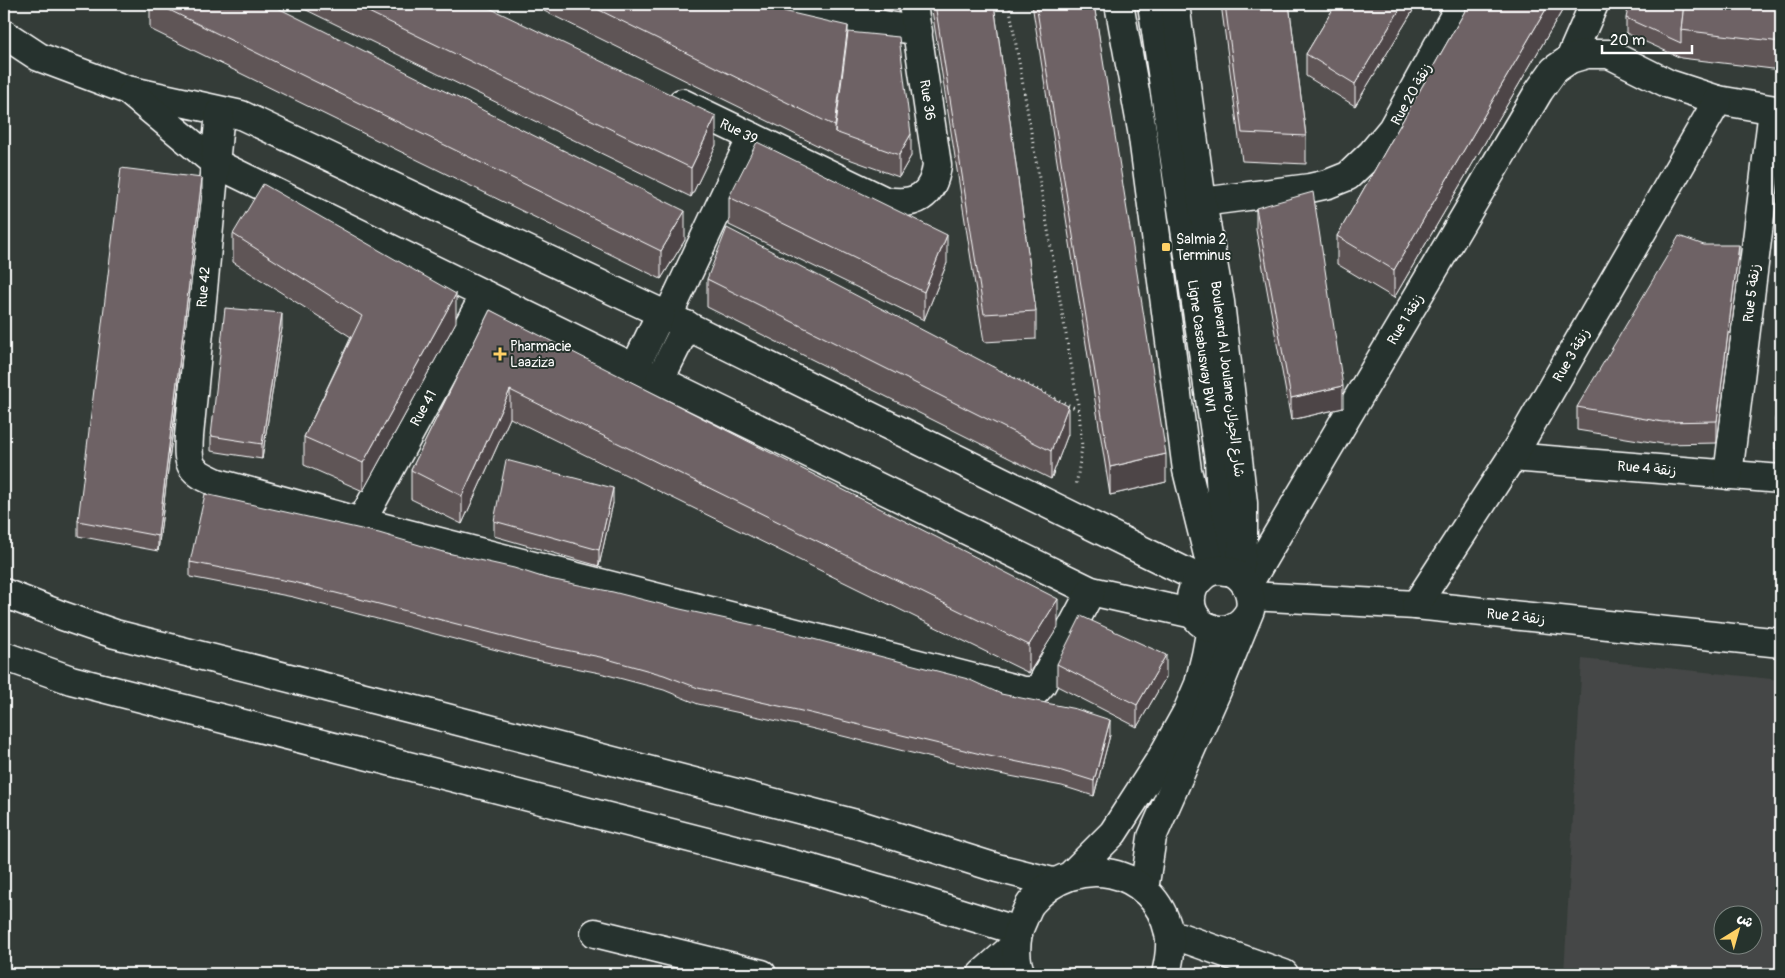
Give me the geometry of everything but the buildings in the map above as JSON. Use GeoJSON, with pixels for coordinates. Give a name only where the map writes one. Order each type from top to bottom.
{"type":"FeatureCollection","features":[{"type":"Feature","properties":{"kind":"street"},"geometry":{"type":"LineString","coordinates":[[763,4],[918,31]]}},
{"type":"Feature","properties":{"kind":"street","name":"Rue 36"},"geometry":{"type":"LineString","coordinates":[[913,4],[937,165],[934,180],[926,193]]}},
{"type":"Feature","properties":{"kind":"street"},"geometry":{"type":"LineString","coordinates":[[126,90],[215,163],[1091,591],[1202,621],[1217,630],[1231,629],[1242,621],[1230,582],[1187,470],[1142,130],[1119,4]]}},
{"type":"Feature","properties":{"kind":"street","name":"Ligne Casabusway BW1"},"geometry":{"type":"LineString","coordinates":[[1142,4],[1204,432],[1230,582]]}},
{"type":"Feature","properties":{"kind":"street","name":"Ligne Casabusway BW1"},"geometry":{"type":"LineString","coordinates":[[1152,4],[1219,460],[1230,582]]}},
{"type":"Feature","properties":{"kind":"street","name":"Boulevard Al Joulane شارع الجولان"},"geometry":{"type":"LineString","coordinates":[[1175,4],[1202,202],[1220,302],[1244,503],[1243,538],[1230,582]]}},
{"type":"Feature","properties":{"kind":"street","name":"Rue 20 زنقة"},"geometry":{"type":"LineString","coordinates":[[1202,202],[1310,188],[1328,184],[1348,176],[1392,129],[1461,4]]}},
{"type":"Feature","properties":{"kind":"street"},"geometry":{"type":"LineString","coordinates":[[1570,59],[1594,4]]}},
{"type":"Feature","properties":{"kind":"street"},"geometry":{"type":"LineString","coordinates":[[4,34],[39,57],[126,90],[220,112],[241,115],[672,318],[1068,513],[1230,582]]}},
{"type":"Feature","properties":{"kind":"street"},"geometry":{"type":"LineString","coordinates":[[1570,59],[1587,54],[1609,54],[1669,84],[1718,100],[1777,111]]}},
{"type":"Feature","properties":{"kind":"street","name":"Rue 1 زنقة"},"geometry":{"type":"LineString","coordinates":[[1230,582],[1539,91],[1554,70],[1570,59]]}},
{"type":"Feature","properties":{"kind":"street","name":"Rue 39"},"geometry":{"type":"LineString","coordinates":[[657,92],[885,200],[905,203],[926,193]]}},
{"type":"Feature","properties":{"kind":"street","name":"Rue 3 زنقة"},"geometry":{"type":"LineString","coordinates":[[1416,605],[1512,457],[1718,100]]}},
{"type":"Feature","properties":{"kind":"street","name":"Rue 5 زنقة"},"geometry":{"type":"LineString","coordinates":[[1728,475],[1777,111]]}},
{"type":"Feature","properties":{"kind":"street","name":"Rue 42"},"geometry":{"type":"LineString","coordinates":[[220,112],[189,436],[189,463],[200,475],[218,484],[362,522]]}},
{"type":"Feature","properties":{"kind":"street"},"geometry":{"type":"LineString","coordinates":[[660,379],[672,318],[752,137]]}},
{"type":"Feature","properties":{"kind":"street","name":"Rue 41"},"geometry":{"type":"LineString","coordinates":[[362,522],[485,295]]}},
{"type":"Feature","properties":{"kind":"street"},"geometry":{"type":"LineString","coordinates":[[635,367],[672,318]]}},
{"type":"Feature","properties":{"kind":"street","name":"Rue 4 زنقة"},"geometry":{"type":"LineString","coordinates":[[1512,457],[1781,480]]}},
{"type":"Feature","properties":{"kind":"street"},"geometry":{"type":"LineString","coordinates":[[362,522],[1024,691],[1036,691],[1042,684],[1091,591]]}},
{"type":"Feature","properties":{"kind":"street"},"geometry":{"type":"LineString","coordinates":[[982,974],[1017,937],[1030,903],[1063,878],[1113,833],[1162,757],[1187,712],[1199,684],[1206,655],[1202,621],[1192,607],[1192,592],[1230,582]]}},
{"type":"Feature","properties":{"kind":"street"},"geometry":{"type":"LineString","coordinates":[[1144,890],[1152,837],[1219,686],[1230,582]]}},
{"type":"Feature","properties":{"kind":"street","name":"Rue 2 زنقة"},"geometry":{"type":"LineString","coordinates":[[1230,582],[1416,605],[1781,643]]}},
{"type":"Feature","properties":{"kind":"street"},"geometry":{"type":"LineString","coordinates":[[4,593],[124,637],[422,711],[860,824],[997,868],[1063,878],[1098,871],[1123,876],[1144,890],[1160,909],[1169,933],[1170,955],[1166,974]]}},
{"type":"Feature","properties":{"kind":"street"},"geometry":{"type":"LineString","coordinates":[[4,656],[72,680],[812,869],[915,899],[1017,937]]}},
{"type":"Feature","properties":{"kind":"street"},"geometry":{"type":"LineString","coordinates":[[595,933],[762,974]]}},
{"type":"Feature","properties":{"kind":"street"},"geometry":{"type":"LineString","coordinates":[[1169,933],[1284,974]]}},
{"type":"Feature","properties":{"kind":"street"},"geometry":{"type":"LineString","coordinates":[[1017,937],[1021,974]]}},
{"type":"Feature","properties":{"kind":"path"},"geometry":{"type":"LineString","coordinates":[[1009,4],[1079,410],[1082,447],[1077,482],[1068,513]]}},
{"type":"Feature","properties":{"kind":"path"},"geometry":{"type":"LineString","coordinates":[[991,366],[1079,410]]}},
{"type":"Feature","properties":{"kind":"shaded area"},"geometry":{"type":"Polygon","coordinates":[[[1582,659],[1781,680],[1781,974],[1564,974],[1582,659]]]}},
{"type":"Feature","properties":{"kind":"place","name":"Salmia 2 Terminus"},"geometry":{"type":"Point","coordinates":[1166,247]}},
{"type":"Feature","properties":{"kind":"place","name":"Pharmacie Laaziza"},"geometry":{"type":"Point","coordinates":[500,354]}}]}
